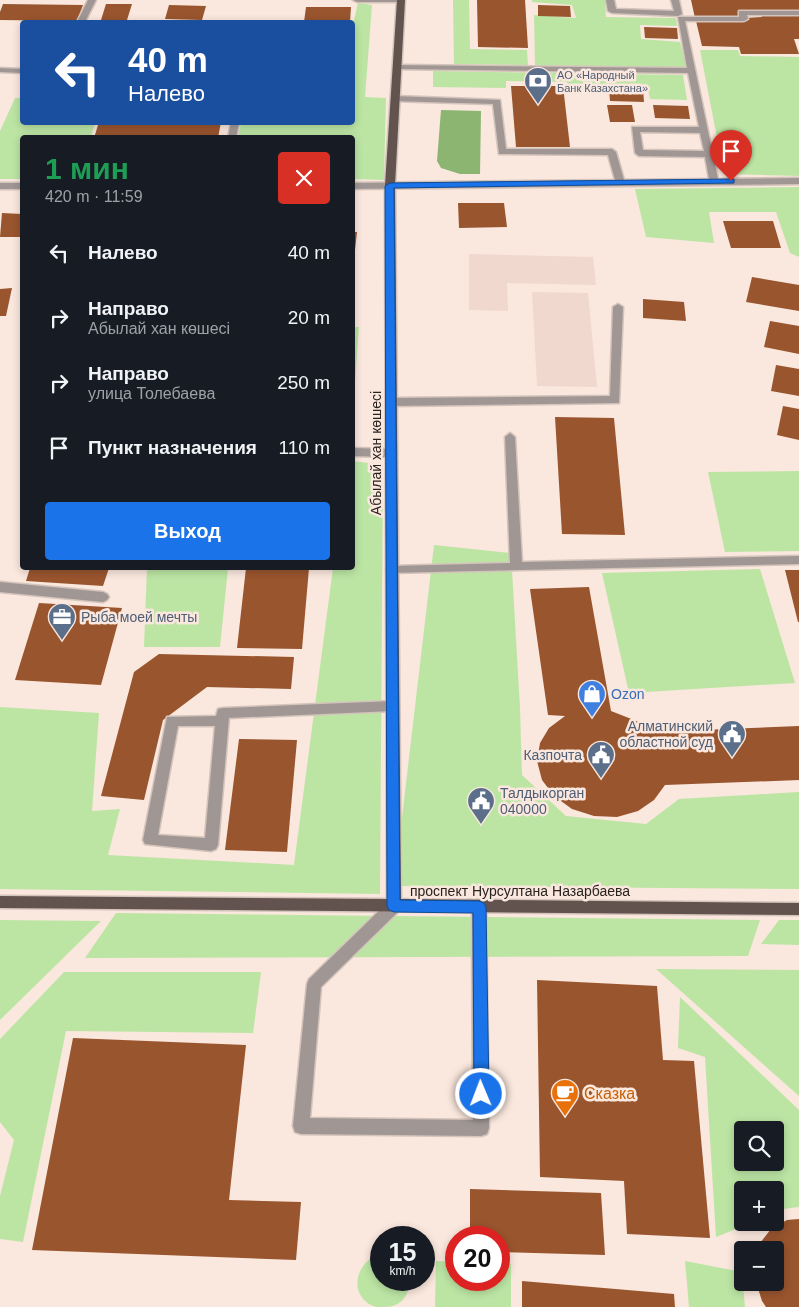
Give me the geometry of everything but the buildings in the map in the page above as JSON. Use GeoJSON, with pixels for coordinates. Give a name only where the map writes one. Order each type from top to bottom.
{"type":"FeatureCollection","features":[{"type":"Feature","properties":{"kind":"main road","name":"Абылай хан көшесі"},"geometry":{"type":"LineString","coordinates":[[394,906],[390,186],[401,0]]}},
{"type":"Feature","properties":{"kind":"main road","name":"проспект Нурсултана Назарбаева"},"geometry":{"type":"LineString","coordinates":[[0,902],[799,909]]}},
{"type":"Feature","properties":{"kind":"street"},"geometry":{"type":"LineString","coordinates":[[82,20],[92,0]]}},
{"type":"Feature","properties":{"kind":"street"},"geometry":{"type":"LineString","coordinates":[[356,0],[401,0]]}},
{"type":"Feature","properties":{"kind":"street"},"geometry":{"type":"LineString","coordinates":[[610,0],[612,11],[678,14],[675,0]]}},
{"type":"Feature","properties":{"kind":"street"},"geometry":{"type":"LineString","coordinates":[[714,182],[681,19],[744,19],[742,13],[799,13]]}},
{"type":"Feature","properties":{"kind":"street"},"geometry":{"type":"LineString","coordinates":[[397,66],[692,71]]}},
{"type":"Feature","properties":{"kind":"street"},"geometry":{"type":"LineString","coordinates":[[0,70],[20,71]]}},
{"type":"Feature","properties":{"kind":"street"},"geometry":{"type":"LineString","coordinates":[[395,99],[497,102],[502,152],[612,152],[620,183]]}},
{"type":"Feature","properties":{"kind":"street"},"geometry":{"type":"LineString","coordinates":[[704,130],[635,129],[639,153],[708,154]]}},
{"type":"Feature","properties":{"kind":"street"},"geometry":{"type":"LineString","coordinates":[[355,186],[799,180]]}},
{"type":"Feature","properties":{"kind":"street"},"geometry":{"type":"LineString","coordinates":[[0,186],[20,186]]}},
{"type":"Feature","properties":{"kind":"street"},"geometry":{"type":"LineString","coordinates":[[391,402],[615,400],[618,307]]}},
{"type":"Feature","properties":{"kind":"street"},"geometry":{"type":"LineString","coordinates":[[510,437],[516,567]]}},
{"type":"Feature","properties":{"kind":"street"},"geometry":{"type":"LineString","coordinates":[[355,452],[391,453]]}},
{"type":"Feature","properties":{"kind":"street"},"geometry":{"type":"LineString","coordinates":[[392,570],[799,560]]}},
{"type":"Feature","properties":{"kind":"street"},"geometry":{"type":"LineString","coordinates":[[0,587],[103,597]]}},
{"type":"Feature","properties":{"kind":"street"},"geometry":{"type":"LineString","coordinates":[[222,721],[172,721],[150,840],[211,845],[223,713],[393,706]]}},
{"type":"Feature","properties":{"kind":"street"},"geometry":{"type":"LineString","coordinates":[[394,906],[314,984],[300,1126],[481,1128],[479,907]]}},
{"type":"Feature","properties":{"kind":"shaded area"},"geometry":{"type":"Polygon","coordinates":[[[469,254],[593,257],[596,285],[507,283],[508,311],[469,310],[469,254]]]}},
{"type":"Feature","properties":{"kind":"shaded area"},"geometry":{"type":"Polygon","coordinates":[[[532,292],[588,293],[597,387],[537,386],[532,292]]]}},
{"type":"Feature","properties":{"kind":"green space"},"geometry":{"type":"Polygon","coordinates":[[[453,0],[469,0],[470,49],[527,50],[528,65],[454,64],[453,0]]]}},
{"type":"Feature","properties":{"kind":"green space"},"geometry":{"type":"Polygon","coordinates":[[[532,0],[605,0],[606,17],[676,18],[677,26],[640,25],[641,39],[680,42],[687,68],[535,65],[534,15],[576,18],[572,5],[532,2],[532,0]]]}},
{"type":"Feature","properties":{"kind":"green space"},"geometry":{"type":"Polygon","coordinates":[[[358,3],[372,5],[365,97],[386,98],[384,180],[355,179],[355,135],[238,135],[241,125],[355,125],[354,20],[358,3]]]}},
{"type":"Feature","properties":{"kind":"green space"},"geometry":{"type":"Polygon","coordinates":[[[700,50],[738,50],[740,56],[799,57],[799,176],[724,174],[700,50]]]}},
{"type":"Feature","properties":{"kind":"green space"},"geometry":{"type":"Polygon","coordinates":[[[433,71],[683,75],[687,100],[650,99],[647,85],[604,85],[605,93],[568,92],[567,82],[506,81],[506,88],[433,87],[433,71]]]}},
{"type":"Feature","properties":{"kind":"green space"},"geometry":{"type":"Polygon","coordinates":[[[15,98],[20,98],[20,125],[94,125],[92,135],[20,135],[20,179],[0,179],[0,131],[15,98]]]}},
{"type":"Feature","properties":{"kind":"green space"},"geometry":{"type":"Polygon","coordinates":[[[441,110],[481,111],[480,174],[460,174],[441,168],[437,161],[441,110]]]}},
{"type":"Feature","properties":{"kind":"green space"},"geometry":{"type":"Polygon","coordinates":[[[799,187],[799,257],[790,253],[776,212],[709,212],[714,243],[646,237],[635,189],[799,187]]]}},
{"type":"Feature","properties":{"kind":"green space"},"geometry":{"type":"Polygon","coordinates":[[[355,327],[359,327],[355,381],[355,327]]]}},
{"type":"Feature","properties":{"kind":"green space"},"geometry":{"type":"Polygon","coordinates":[[[355,461],[383,465],[380,894],[0,889],[0,707],[99,713],[92,811],[120,809],[108,855],[294,865],[333,570],[355,570],[355,461]]]}},
{"type":"Feature","properties":{"kind":"green space"},"geometry":{"type":"Polygon","coordinates":[[[799,471],[799,551],[725,552],[708,472],[799,471]]]}},
{"type":"Feature","properties":{"kind":"green space"},"geometry":{"type":"Polygon","coordinates":[[[434,545],[511,553],[522,775],[566,816],[646,824],[679,799],[799,792],[799,889],[394,886],[434,545]]]}},
{"type":"Feature","properties":{"kind":"green space"},"geometry":{"type":"Polygon","coordinates":[[[760,569],[795,683],[629,693],[602,573],[760,569]]]}},
{"type":"Feature","properties":{"kind":"green space"},"geometry":{"type":"Polygon","coordinates":[[[147,570],[228,570],[220,647],[144,647],[147,570]]]}},
{"type":"Feature","properties":{"kind":"green space"},"geometry":{"type":"Polygon","coordinates":[[[116,913],[760,920],[748,956],[85,958],[116,913]]]}},
{"type":"Feature","properties":{"kind":"green space"},"geometry":{"type":"Polygon","coordinates":[[[0,920],[101,921],[0,1020],[0,920]]]}},
{"type":"Feature","properties":{"kind":"green space"},"geometry":{"type":"Polygon","coordinates":[[[779,920],[799,920],[799,945],[761,944],[779,920]]]}},
{"type":"Feature","properties":{"kind":"green space"},"geometry":{"type":"Polygon","coordinates":[[[656,969],[799,970],[799,1096],[656,969]]]}},
{"type":"Feature","properties":{"kind":"green space"},"geometry":{"type":"Polygon","coordinates":[[[64,972],[261,972],[253,1033],[66,1031],[23,1242],[0,1239],[0,1196],[14,1140],[0,1122],[0,1039],[64,972]]]}},
{"type":"Feature","properties":{"kind":"green space"},"geometry":{"type":"Polygon","coordinates":[[[680,997],[799,1110],[799,1207],[784,1209],[784,1181],[734,1181],[734,1230],[716,1237],[705,1057],[678,1048],[680,997]]]}},
{"type":"Feature","properties":{"kind":"green space"},"geometry":{"type":"Polygon","coordinates":[[[370,1260],[370,1291],[408,1291],[403,1300],[395,1305],[378,1307],[369,1304],[362,1298],[358,1291],[357,1283],[358,1276],[370,1260]]]}},
{"type":"Feature","properties":{"kind":"green space"},"geometry":{"type":"Polygon","coordinates":[[[436,1261],[445,1261],[445,1291],[510,1291],[511,1264],[511,1307],[435,1307],[436,1261]]]}},
{"type":"Feature","properties":{"kind":"green space"},"geometry":{"type":"Polygon","coordinates":[[[685,1261],[734,1270],[734,1291],[744,1291],[745,1307],[689,1307],[685,1261]]]}},
{"type":"Feature","properties":{"kind":"place","name":"AO «Народный Банк Казахстана»"},"geometry":{"type":"Point","coordinates":[538,105]}},
{"type":"Feature","properties":{"kind":"place","name":"Рыба моей мечты"},"geometry":{"type":"Point","coordinates":[62,641]}},
{"type":"Feature","properties":{"kind":"place","name":"Ozon"},"geometry":{"type":"Point","coordinates":[592,718]}},
{"type":"Feature","properties":{"kind":"place","name":"Алматинский областной суд"},"geometry":{"type":"Point","coordinates":[732,758]}},
{"type":"Feature","properties":{"kind":"place","name":"Казпочта"},"geometry":{"type":"Point","coordinates":[601,779]}},
{"type":"Feature","properties":{"kind":"place","name":"Талдыкорган 040000"},"geometry":{"type":"Point","coordinates":[481,825]}},
{"type":"Feature","properties":{"kind":"place","name":"Сказка"},"geometry":{"type":"Point","coordinates":[565,1117]}},
{"type":"Feature","properties":{"kind":"route"},"geometry":{"type":"LineString","coordinates":[[481,1094],[479,907],[394,906],[390,186],[731,181]]}}]}
